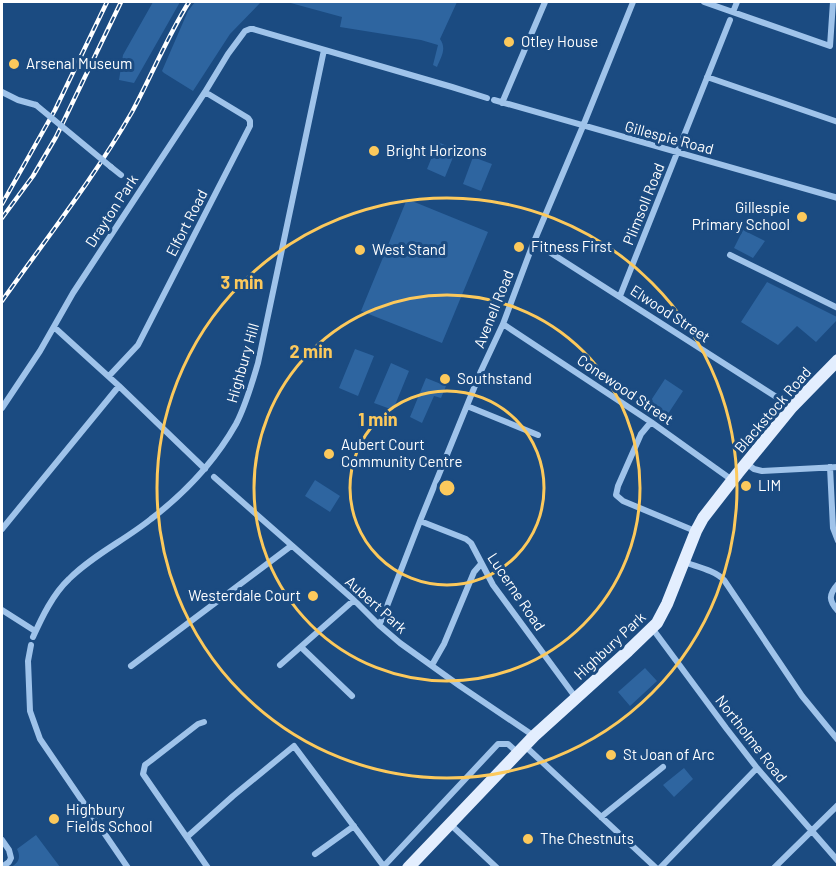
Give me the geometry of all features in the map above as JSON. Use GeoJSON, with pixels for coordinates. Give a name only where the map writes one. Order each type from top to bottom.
{"type":"FeatureCollection","features":[{"type":"Feature","properties":{"kind":"main road","name":"Blackstock Road"},"geometry":{"type":"LineString","coordinates":[[732,480],[792,408],[837,360]]}},
{"type":"Feature","properties":{"kind":"main road","name":"Highbury Park"},"geometry":{"type":"LineString","coordinates":[[408,867],[534,736],[652,628],[664,611],[703,518],[732,480]]}},
{"type":"Feature","properties":{"kind":"street"},"geometry":{"type":"LineString","coordinates":[[502,103],[545,2]]}},
{"type":"Feature","properties":{"kind":"street","name":"Avenell Road"},"geometry":{"type":"LineString","coordinates":[[379,625],[633,2]]}},
{"type":"Feature","properties":{"kind":"street"},"geometry":{"type":"LineString","coordinates":[[704,2],[830,46],[833,2]]}},
{"type":"Feature","properties":{"kind":"street"},"geometry":{"type":"LineString","coordinates":[[733,12],[737,2]]}},
{"type":"Feature","properties":{"kind":"street","name":"Plimsoll Road"},"geometry":{"type":"LineString","coordinates":[[620,296],[730,20]]}},
{"type":"Feature","properties":{"kind":"street","name":"Gillespie Road"},"geometry":{"type":"LineString","coordinates":[[247,30],[253,29],[677,154],[837,198]]}},
{"type":"Feature","properties":{"kind":"street","name":"Drayton Park"},"geometry":{"type":"LineString","coordinates":[[2,408],[40,351],[73,293],[236,43],[247,30]]}},
{"type":"Feature","properties":{"kind":"street","name":"Highbury Hill"},"geometry":{"type":"LineString","coordinates":[[2,610],[34,634],[51,603],[68,580],[86,564],[152,519],[184,491],[205,468],[236,424],[258,363],[324,50]]}},
{"type":"Feature","properties":{"kind":"street"},"geometry":{"type":"LineString","coordinates":[[707,77],[837,122]]}},
{"type":"Feature","properties":{"kind":"street"},"geometry":{"type":"LineString","coordinates":[[2,92],[36,105],[121,175]]}},
{"type":"Feature","properties":{"kind":"street","name":"Elfort Road"},"geometry":{"type":"LineString","coordinates":[[109,376],[138,345],[250,126],[248,118],[205,92]]}},
{"type":"Feature","properties":{"kind":"street","name":"Elwood Street"},"geometry":{"type":"LineString","coordinates":[[533,244],[540,246],[620,296],[792,408]]}},
{"type":"Feature","properties":{"kind":"street"},"geometry":{"type":"LineString","coordinates":[[730,255],[837,308]]}},
{"type":"Feature","properties":{"kind":"street","name":"Conewood Street"},"geometry":{"type":"LineString","coordinates":[[503,324],[651,422],[732,480]]}},
{"type":"Feature","properties":{"kind":"street"},"geometry":{"type":"LineString","coordinates":[[54,327],[205,468]]}},
{"type":"Feature","properties":{"kind":"street"},"geometry":{"type":"LineString","coordinates":[[2,529],[119,386]]}},
{"type":"Feature","properties":{"kind":"street"},"geometry":{"type":"LineString","coordinates":[[467,406],[538,435]]}},
{"type":"Feature","properties":{"kind":"street"},"geometry":{"type":"LineString","coordinates":[[651,422],[641,434],[614,496],[696,531]]}},
{"type":"Feature","properties":{"kind":"street"},"geometry":{"type":"LineString","coordinates":[[746,463],[762,471],[834,467],[833,528],[837,541]]}},
{"type":"Feature","properties":{"kind":"street","name":"Aubert Park"},"geometry":{"type":"LineString","coordinates":[[214,477],[400,643],[534,736]]}},
{"type":"Feature","properties":{"kind":"street","name":"Lucerne Road"},"geometry":{"type":"LineString","coordinates":[[420,521],[471,543],[493,585],[576,698]]}},
{"type":"Feature","properties":{"kind":"street"},"geometry":{"type":"LineString","coordinates":[[130,666],[291,546]]}},
{"type":"Feature","properties":{"kind":"street"},"geometry":{"type":"LineString","coordinates":[[684,562],[719,575],[801,696],[837,740]]}},
{"type":"Feature","properties":{"kind":"street"},"geometry":{"type":"LineString","coordinates":[[432,665],[444,644],[474,572],[481,564]]}},
{"type":"Feature","properties":{"kind":"street"},"geometry":{"type":"LineString","coordinates":[[837,584],[830,600],[837,611]]}},
{"type":"Feature","properties":{"kind":"street"},"geometry":{"type":"LineString","coordinates":[[280,664],[354,600]]}},
{"type":"Feature","properties":{"kind":"street","name":"Northolme Road"},"geometry":{"type":"LineString","coordinates":[[652,628],[757,768],[837,861]]}},
{"type":"Feature","properties":{"kind":"street"},"geometry":{"type":"LineString","coordinates":[[31,645],[28,660],[30,711],[40,740],[128,867]]}},
{"type":"Feature","properties":{"kind":"street"},"geometry":{"type":"LineString","coordinates":[[301,647],[352,696]]}},
{"type":"Feature","properties":{"kind":"street"},"geometry":{"type":"LineString","coordinates":[[204,722],[198,724],[145,765],[143,774],[208,867]]}},
{"type":"Feature","properties":{"kind":"street"},"geometry":{"type":"LineString","coordinates":[[187,837],[294,746],[385,867],[498,744],[508,744],[521,749],[658,867],[757,768]]}},
{"type":"Feature","properties":{"kind":"street"},"geometry":{"type":"LineString","coordinates":[[602,817],[663,767]]}},
{"type":"Feature","properties":{"kind":"street"},"geometry":{"type":"LineString","coordinates":[[774,867],[837,805]]}},
{"type":"Feature","properties":{"kind":"street"},"geometry":{"type":"LineString","coordinates":[[450,824],[497,867]]}},
{"type":"Feature","properties":{"kind":"street"},"geometry":{"type":"LineString","coordinates":[[315,854],[354,826]]}},
{"type":"Feature","properties":{"kind":"street"},"geometry":{"type":"LineString","coordinates":[[2,840],[10,852],[10,860],[2,867]]}},
{"type":"Feature","properties":{"kind":"shaded area"},"geometry":{"type":"Polygon","coordinates":[[[153,2],[180,2],[134,83],[119,80],[123,55],[153,2]]]}},
{"type":"Feature","properties":{"kind":"shaded area"},"geometry":{"type":"Polygon","coordinates":[[[195,2],[261,2],[230,34],[193,91],[162,71],[188,11],[195,2]]]}},
{"type":"Feature","properties":{"kind":"shaded area"},"geometry":{"type":"Polygon","coordinates":[[[287,2],[457,2],[440,39],[443,50],[437,67],[433,65],[438,45],[421,40],[340,27],[342,17],[287,2]]]}},
{"type":"Feature","properties":{"kind":"shaded area"},"geometry":{"type":"Polygon","coordinates":[[[438,142],[456,150],[445,177],[427,169],[438,142]]]}},
{"type":"Feature","properties":{"kind":"shaded area"},"geometry":{"type":"Polygon","coordinates":[[[473,157],[492,164],[481,191],[463,184],[473,157]]]}},
{"type":"Feature","properties":{"kind":"shaded area"},"geometry":{"type":"Polygon","coordinates":[[[407,199],[488,232],[442,343],[361,311],[407,199]]]}},
{"type":"Feature","properties":{"kind":"shaded area"},"geometry":{"type":"Polygon","coordinates":[[[743,230],[765,241],[753,258],[734,248],[743,230]]]}},
{"type":"Feature","properties":{"kind":"shaded area"},"geometry":{"type":"Polygon","coordinates":[[[767,282],[837,317],[837,320],[816,342],[797,326],[778,345],[741,322],[767,282]]]}},
{"type":"Feature","properties":{"kind":"shaded area"},"geometry":{"type":"Polygon","coordinates":[[[355,349],[374,356],[358,396],[339,388],[355,349]]]}},
{"type":"Feature","properties":{"kind":"shaded area"},"geometry":{"type":"Polygon","coordinates":[[[391,363],[409,371],[393,410],[374,403],[391,363]]]}},
{"type":"Feature","properties":{"kind":"shaded area"},"geometry":{"type":"Polygon","coordinates":[[[426,378],[446,386],[441,398],[434,396],[422,423],[410,417],[426,378]]]}},
{"type":"Feature","properties":{"kind":"shaded area"},"geometry":{"type":"Polygon","coordinates":[[[665,379],[683,391],[664,420],[646,408],[665,379]]]}},
{"type":"Feature","properties":{"kind":"shaded area"},"geometry":{"type":"Polygon","coordinates":[[[315,480],[340,496],[330,512],[305,496],[315,480]]]}},
{"type":"Feature","properties":{"kind":"shaded area"},"geometry":{"type":"Polygon","coordinates":[[[645,668],[657,681],[630,706],[618,692],[645,668]]]}},
{"type":"Feature","properties":{"kind":"shaded area"},"geometry":{"type":"Polygon","coordinates":[[[684,768],[693,779],[674,797],[663,785],[684,768]]]}},
{"type":"Feature","properties":{"kind":"shaded area"},"geometry":{"type":"Polygon","coordinates":[[[36,835],[60,867],[11,867],[18,860],[17,849],[36,835]]]}},
{"type":"Feature","properties":{"kind":"railway"},"geometry":{"type":"LineString","coordinates":[[2,204],[55,110],[107,2]]}},
{"type":"Feature","properties":{"kind":"railway"},"geometry":{"type":"LineString","coordinates":[[2,218],[33,176],[56,137],[121,2]]}},
{"type":"Feature","properties":{"kind":"railway"},"geometry":{"type":"LineString","coordinates":[[2,301],[117,137],[189,2]]}},
{"type":"Feature","properties":{"kind":"place","name":"Otley House"},"geometry":{"type":"Point","coordinates":[509,42]}},
{"type":"Feature","properties":{"kind":"place","name":"Arsenal Museum"},"geometry":{"type":"Point","coordinates":[14,64]}},
{"type":"Feature","properties":{"kind":"place","name":"Bright Horizons"},"geometry":{"type":"Point","coordinates":[374,151]}},
{"type":"Feature","properties":{"kind":"place","name":"Gillespie Primary School"},"geometry":{"type":"Point","coordinates":[802,217]}},
{"type":"Feature","properties":{"kind":"place","name":"Fitness First"},"geometry":{"type":"Point","coordinates":[519,247]}},
{"type":"Feature","properties":{"kind":"place","name":"West Stand"},"geometry":{"type":"Point","coordinates":[360,250]}},
{"type":"Feature","properties":{"kind":"place","name":"Southstand"},"geometry":{"type":"Point","coordinates":[445,379]}},
{"type":"Feature","properties":{"kind":"place","name":"Aubert Court Community Centre"},"geometry":{"type":"Point","coordinates":[329,454]}},
{"type":"Feature","properties":{"kind":"place","name":"LIM"},"geometry":{"type":"Point","coordinates":[746,486]}},
{"type":"Feature","properties":{"kind":"place","name":"Westerdale Court"},"geometry":{"type":"Point","coordinates":[313,596]}},
{"type":"Feature","properties":{"kind":"place","name":"St Joan of Arc"},"geometry":{"type":"Point","coordinates":[611,755]}},
{"type":"Feature","properties":{"kind":"place","name":"Highbury Fields School"},"geometry":{"type":"Point","coordinates":[54,819]}},
{"type":"Feature","properties":{"kind":"place","name":"The Chestnuts"},"geometry":{"type":"Point","coordinates":[528,839]}}]}
